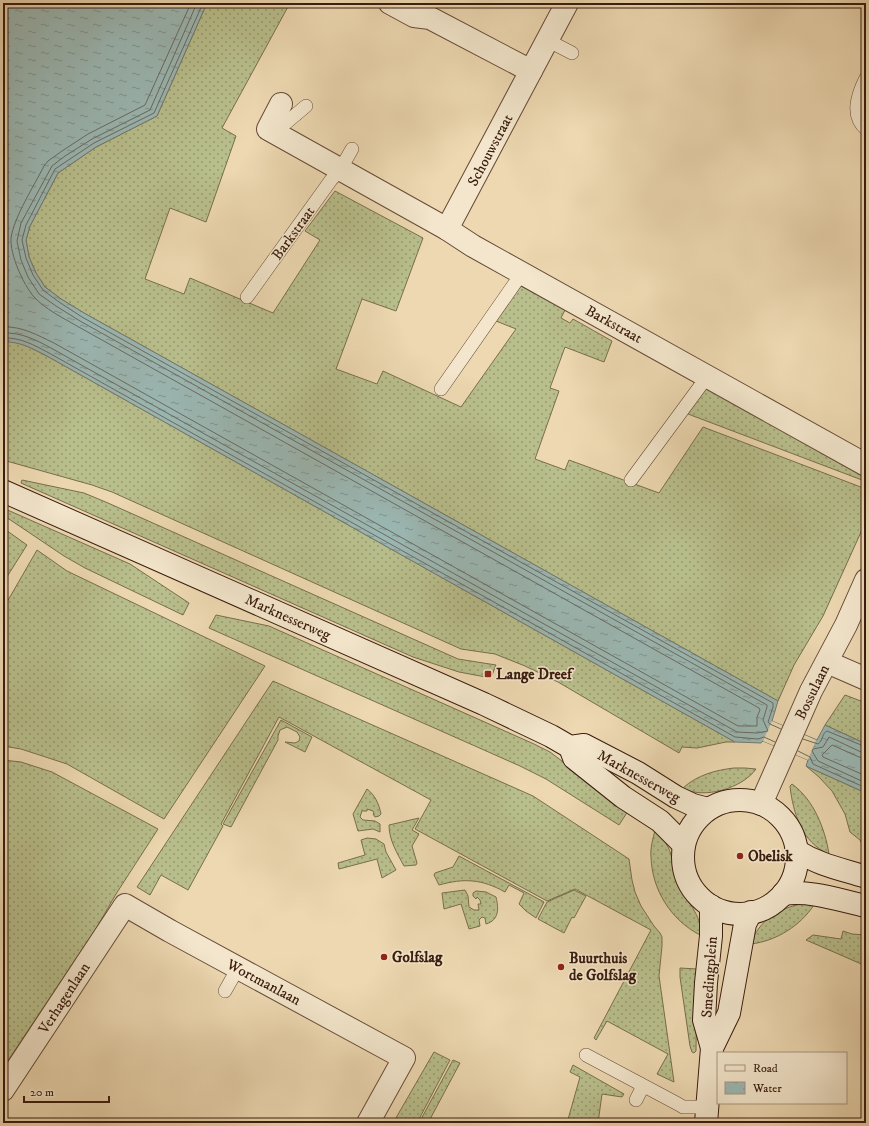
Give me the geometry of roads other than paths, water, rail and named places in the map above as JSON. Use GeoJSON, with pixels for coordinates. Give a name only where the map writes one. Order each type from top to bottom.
{"type":"FeatureCollection","features":[{"type":"Feature","properties":{"kind":"street"},"geometry":{"type":"LineString","coordinates":[[390,3],[414,16],[430,18],[531,71]]}},
{"type":"Feature","properties":{"kind":"street","name":"Schouwstraat"},"geometry":{"type":"LineString","coordinates":[[447,229],[567,3]]}},
{"type":"Feature","properties":{"kind":"street"},"geometry":{"type":"LineString","coordinates":[[274,133],[268,130],[281,104]]}},
{"type":"Feature","properties":{"kind":"street","name":"Barkstraat"},"geometry":{"type":"LineString","coordinates":[[274,133],[447,229],[472,246],[684,357],[706,375],[866,465]]}},
{"type":"Feature","properties":{"kind":"street","name":"Marknesserweg"},"geometry":{"type":"LineString","coordinates":[[3,491],[484,704],[551,736],[570,747],[584,745],[638,773],[676,797],[693,805],[708,809]]}},
{"type":"Feature","properties":{"kind":"street","name":"Bossulaan"},"geometry":{"type":"LineString","coordinates":[[761,804],[811,691],[846,625],[866,580]]}},
{"type":"Feature","properties":{"kind":"street"},"geometry":{"type":"LineString","coordinates":[[827,662],[866,679]]}},
{"type":"Feature","properties":{"kind":"street","name":"Marknesserweg"},"geometry":{"type":"LineString","coordinates":[[570,747],[574,758],[623,797],[660,821],[684,845]]}},
{"type":"Feature","properties":{"kind":"street"},"geometry":{"type":"LineString","coordinates":[[739,800],[761,804],[772,810],[789,828],[797,851],[797,862],[794,874],[783,894],[768,906],[751,912],[730,913],[712,906],[698,894],[688,880],[684,863],[684,845],[693,825],[708,809],[723,803],[739,800]]}},
{"type":"Feature","properties":{"kind":"street"},"geometry":{"type":"LineString","coordinates":[[797,851],[822,864],[866,877]]}},
{"type":"Feature","properties":{"kind":"street"},"geometry":{"type":"LineString","coordinates":[[783,894],[797,892],[819,894],[866,906]]}},
{"type":"Feature","properties":{"kind":"street","name":"Wortmanlaan"},"geometry":{"type":"LineString","coordinates":[[125,905],[404,1058],[368,1123]]}},
{"type":"Feature","properties":{"kind":"street","name":"Verhagenlaan"},"geometry":{"type":"LineString","coordinates":[[3,1090],[125,905]]}},
{"type":"Feature","properties":{"kind":"street","name":"Smedingplein"},"geometry":{"type":"LineString","coordinates":[[712,906],[704,1020],[712,1048]]}},
{"type":"Feature","properties":{"kind":"street","name":"Smedingplein"},"geometry":{"type":"LineString","coordinates":[[706,1115],[712,1048],[729,1013],[745,924],[751,912]]}},
{"type":"Feature","properties":{"kind":"lane"},"geometry":{"type":"LineString","coordinates":[[547,40],[572,53]]}},
{"type":"Feature","properties":{"kind":"lane"},"geometry":{"type":"LineString","coordinates":[[866,78],[859,93],[857,112],[859,121],[866,128]]}},
{"type":"Feature","properties":{"kind":"lane"},"geometry":{"type":"LineString","coordinates":[[274,133],[306,106]]}},
{"type":"Feature","properties":{"kind":"lane"},"geometry":{"type":"LineString","coordinates":[[340,170],[352,149]]}},
{"type":"Feature","properties":{"kind":"lane","name":"Barkstraat"},"geometry":{"type":"LineString","coordinates":[[246,297],[331,180],[340,170]]}},
{"type":"Feature","properties":{"kind":"lane"},"geometry":{"type":"LineString","coordinates":[[441,389],[522,273]]}},
{"type":"Feature","properties":{"kind":"lane"},"geometry":{"type":"LineString","coordinates":[[631,480],[706,375]]}},
{"type":"Feature","properties":{"kind":"lane"},"geometry":{"type":"LineString","coordinates":[[225,991],[238,968]]}},
{"type":"Feature","properties":{"kind":"lane"},"geometry":{"type":"LineString","coordinates":[[586,1055],[683,1107],[706,1115]]}},
{"type":"Feature","properties":{"kind":"lane"},"geometry":{"type":"LineString","coordinates":[[636,1100],[643,1086]]}},
{"type":"Feature","properties":{"kind":"water"},"geometry":{"type":"Polygon","coordinates":[[[3,3],[207,3],[157,116],[96,147],[58,173],[30,226],[26,240],[29,257],[36,273],[45,287],[84,313],[778,701],[772,721],[817,740],[825,725],[866,744],[866,793],[806,766],[808,760],[763,741],[761,743],[735,742],[47,356],[21,344],[3,342],[3,3]]]}},
{"type":"Feature","properties":{"kind":"place","name":"Lange Dreef"},"geometry":{"type":"Point","coordinates":[488,674]}},
{"type":"Feature","properties":{"kind":"place","name":"Obelisk"},"geometry":{"type":"Point","coordinates":[740,856]}},
{"type":"Feature","properties":{"kind":"place","name":"Golfslag"},"geometry":{"type":"Point","coordinates":[384,957]}},
{"type":"Feature","properties":{"kind":"place","name":"Buurthuis de Golfslag"},"geometry":{"type":"Point","coordinates":[561,967]}}]}
